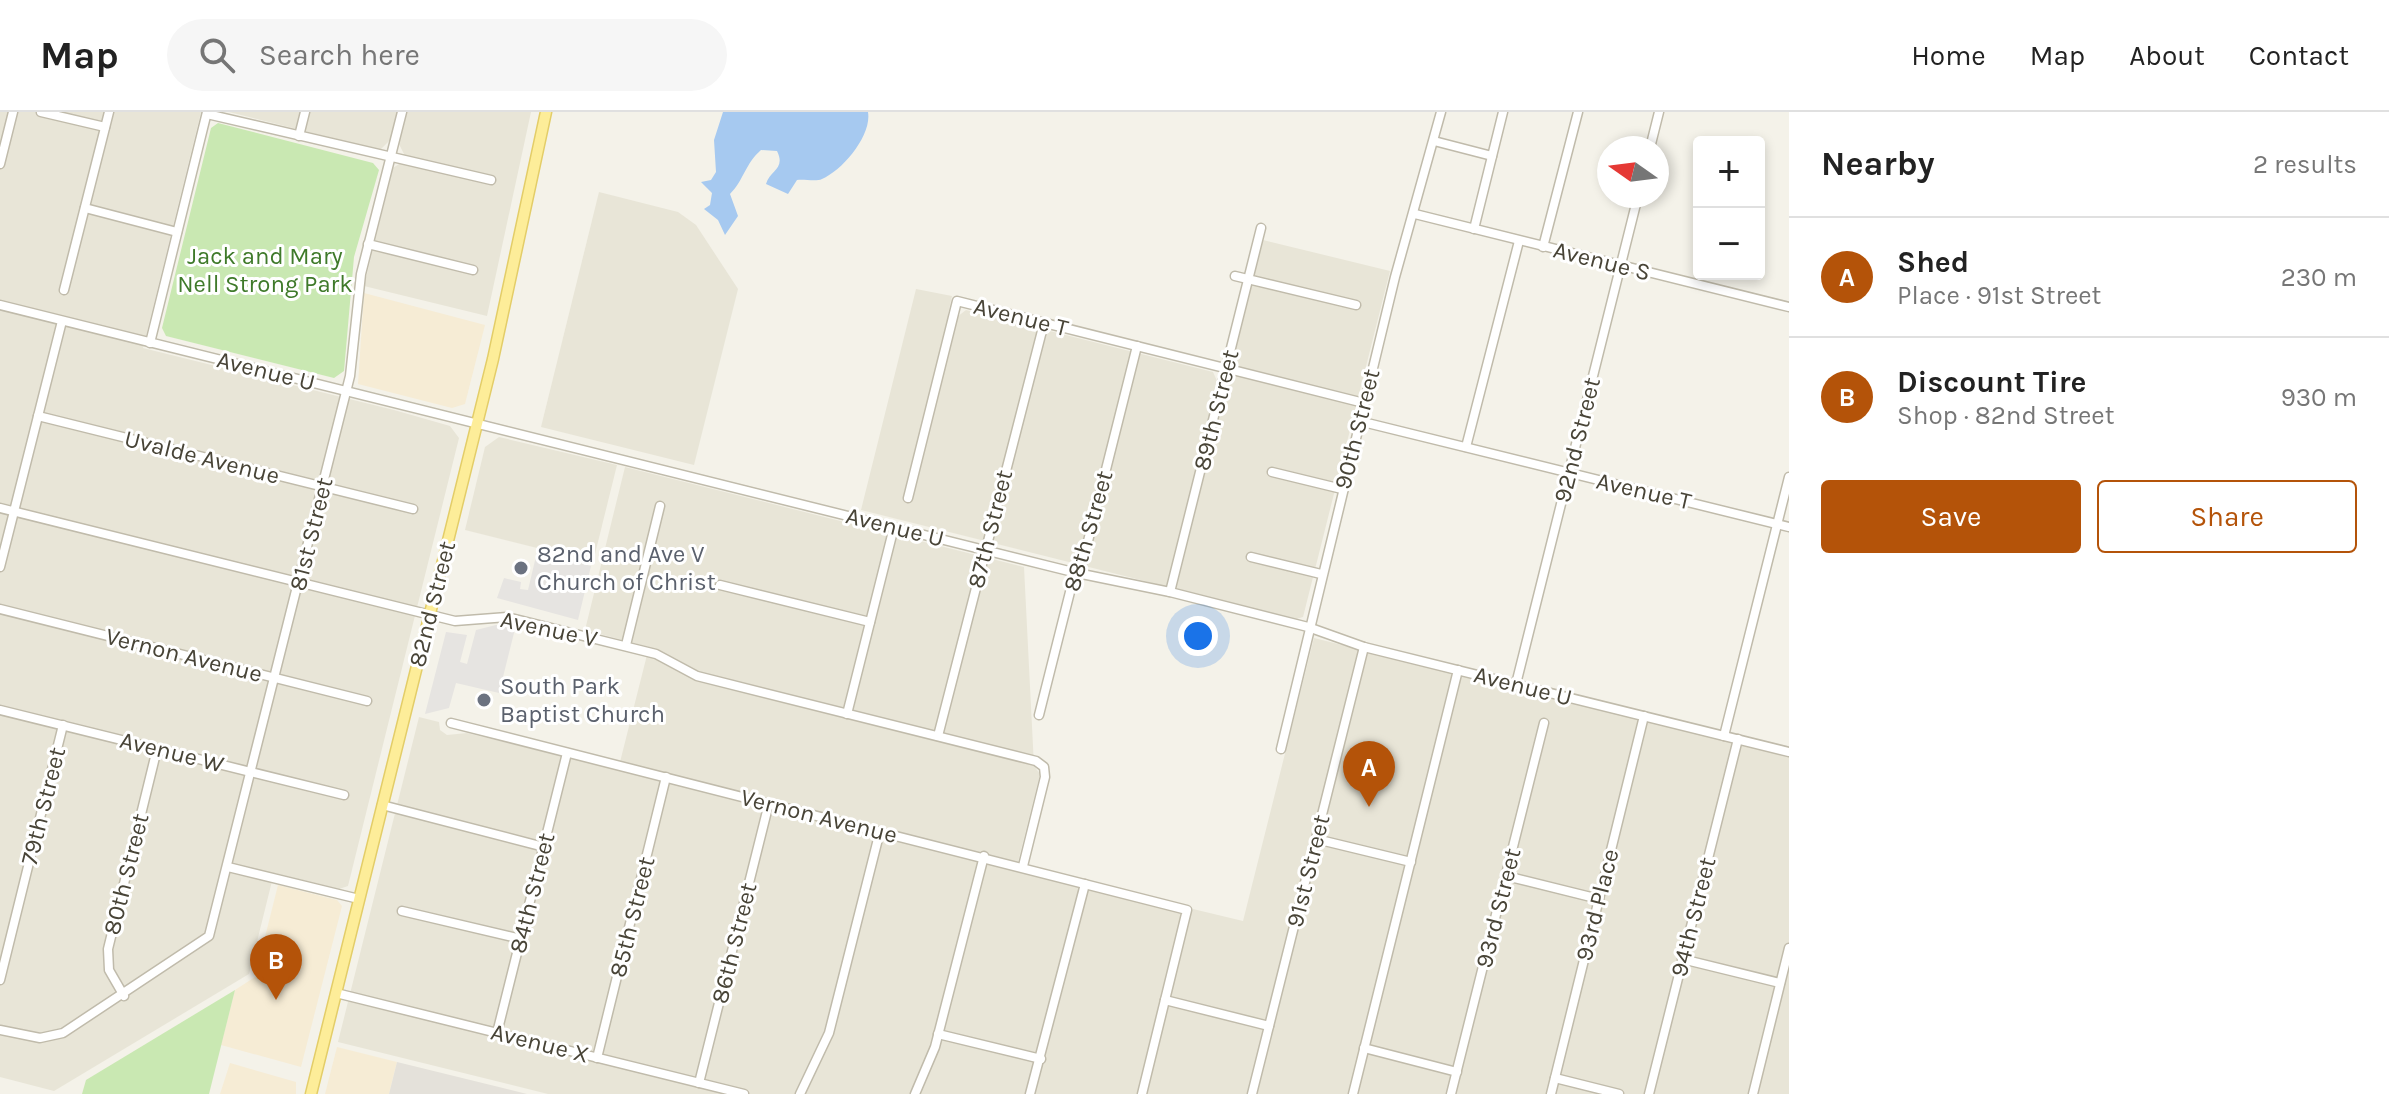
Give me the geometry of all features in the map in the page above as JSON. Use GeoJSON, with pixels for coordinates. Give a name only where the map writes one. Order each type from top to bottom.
{"type":"FeatureCollection","features":[{"type":"Feature","properties":{"kind":"main road","name":"82nd Street"},"geometry":{"type":"LineString","coordinates":[[311,1094],[477,423],[546,112]]}},
{"type":"Feature","properties":{"kind":"street"},"geometry":{"type":"LineString","coordinates":[[0,164],[13,112]]}},
{"type":"Feature","properties":{"kind":"street"},"geometry":{"type":"LineString","coordinates":[[41,112],[105,127]]}},
{"type":"Feature","properties":{"kind":"street"},"geometry":{"type":"LineString","coordinates":[[64,290],[109,112]]}},
{"type":"Feature","properties":{"kind":"street"},"geometry":{"type":"LineString","coordinates":[[299,136],[305,112]]}},
{"type":"Feature","properties":{"kind":"street","name":"81st Street"},"geometry":{"type":"LineString","coordinates":[[124,996],[209,936],[346,391],[355,348],[357,295],[402,112]]}},
{"type":"Feature","properties":{"kind":"street","name":"90th Street"},"geometry":{"type":"LineString","coordinates":[[1281,749],[1395,277],[1441,112]]}},
{"type":"Feature","properties":{"kind":"street"},"geometry":{"type":"LineString","coordinates":[[1474,229],[1503,112]]}},
{"type":"Feature","properties":{"kind":"street"},"geometry":{"type":"LineString","coordinates":[[1543,247],[1578,112]]}},
{"type":"Feature","properties":{"kind":"street"},"geometry":{"type":"LineString","coordinates":[[1653,136],[1659,112]]}},
{"type":"Feature","properties":{"kind":"street"},"geometry":{"type":"LineString","coordinates":[[150,343],[207,113],[491,180]]}},
{"type":"Feature","properties":{"kind":"street"},"geometry":{"type":"LineString","coordinates":[[1434,141],[1492,156]]}},
{"type":"Feature","properties":{"kind":"street"},"geometry":{"type":"LineString","coordinates":[[85,208],[177,232]]}},
{"type":"Feature","properties":{"kind":"street","name":"92nd Street"},"geometry":{"type":"LineString","coordinates":[[1516,684],[1635,208]]}},
{"type":"Feature","properties":{"kind":"street","name":"Avenue S"},"geometry":{"type":"LineString","coordinates":[[1415,214],[1789,307]]}},
{"type":"Feature","properties":{"kind":"street","name":"89th Street"},"geometry":{"type":"LineString","coordinates":[[1170,592],[1261,228]]}},
{"type":"Feature","properties":{"kind":"street"},"geometry":{"type":"LineString","coordinates":[[1466,447],[1519,241]]}},
{"type":"Feature","properties":{"kind":"street"},"geometry":{"type":"LineString","coordinates":[[368,244],[473,270]]}},
{"type":"Feature","properties":{"kind":"street"},"geometry":{"type":"LineString","coordinates":[[1235,276],[1356,305]]}},
{"type":"Feature","properties":{"kind":"street","name":"Avenue T"},"geometry":{"type":"LineString","coordinates":[[908,498],[957,301],[1364,403]]}},
{"type":"Feature","properties":{"kind":"street","name":"Avenue U"},"geometry":{"type":"LineString","coordinates":[[0,305],[1077,573],[1170,592],[1308,627],[1364,647],[1789,752]]}},
{"type":"Feature","properties":{"kind":"street"},"geometry":{"type":"LineString","coordinates":[[0,567],[62,321]]}},
{"type":"Feature","properties":{"kind":"street","name":"87th Street"},"geometry":{"type":"LineString","coordinates":[[938,736],[1044,323]]}},
{"type":"Feature","properties":{"kind":"street","name":"88th Street"},"geometry":{"type":"LineString","coordinates":[[1039,715],[1137,346]]}},
{"type":"Feature","properties":{"kind":"street","name":"Uvalde Avenue"},"geometry":{"type":"LineString","coordinates":[[38,416],[413,509]]}},
{"type":"Feature","properties":{"kind":"street","name":"Avenue T"},"geometry":{"type":"LineString","coordinates":[[1359,421],[1789,527]]}},
{"type":"Feature","properties":{"kind":"street"},"geometry":{"type":"LineString","coordinates":[[1272,472],[1342,489]]}},
{"type":"Feature","properties":{"kind":"street"},"geometry":{"type":"LineString","coordinates":[[1724,736],[1789,477]]}},
{"type":"Feature","properties":{"kind":"street"},"geometry":{"type":"LineString","coordinates":[[626,645],[660,506]]}},
{"type":"Feature","properties":{"kind":"street","name":"Avenue V"},"geometry":{"type":"LineString","coordinates":[[0,508],[429,615],[465,622],[497,615],[626,645],[656,654],[697,676],[1036,761],[1044,767],[1045,777],[1023,866]]}},
{"type":"Feature","properties":{"kind":"street"},"geometry":{"type":"LineString","coordinates":[[847,714],[894,527]]}},
{"type":"Feature","properties":{"kind":"street"},"geometry":{"type":"LineString","coordinates":[[1251,557],[1321,574]]}},
{"type":"Feature","properties":{"kind":"street"},"geometry":{"type":"LineString","coordinates":[[720,585],[870,622]]}},
{"type":"Feature","properties":{"kind":"street","name":"Vernon Avenue"},"geometry":{"type":"LineString","coordinates":[[0,609],[367,701]]}},
{"type":"Feature","properties":{"kind":"street","name":"91st Street"},"geometry":{"type":"LineString","coordinates":[[1252,1094],[1364,647]]}},
{"type":"Feature","properties":{"kind":"street"},"geometry":{"type":"LineString","coordinates":[[1353,1094],[1458,670]]}},
{"type":"Feature","properties":{"kind":"street","name":"Avenue W"},"geometry":{"type":"LineString","coordinates":[[0,710],[344,795]]}},
{"type":"Feature","properties":{"kind":"street","name":"93rd Place"},"geometry":{"type":"LineString","coordinates":[[1551,1094],[1644,716]]}},
{"type":"Feature","properties":{"kind":"street","name":"Vernon Avenue"},"geometry":{"type":"LineString","coordinates":[[451,723],[1187,910],[1165,1000]]}},
{"type":"Feature","properties":{"kind":"street","name":"93rd Street"},"geometry":{"type":"LineString","coordinates":[[1451,1094],[1544,723]]}},
{"type":"Feature","properties":{"kind":"street","name":"79th Street"},"geometry":{"type":"LineString","coordinates":[[0,980],[63,725]]}},
{"type":"Feature","properties":{"kind":"street","name":"94th Street"},"geometry":{"type":"LineString","coordinates":[[1649,1094],[1738,739]]}},
{"type":"Feature","properties":{"kind":"street","name":"80th Street"},"geometry":{"type":"LineString","coordinates":[[124,996],[109,970],[108,949],[157,749]]}},
{"type":"Feature","properties":{"kind":"street","name":"84th Street"},"geometry":{"type":"LineString","coordinates":[[497,1033],[567,753]]}},
{"type":"Feature","properties":{"kind":"street","name":"85th Street"},"geometry":{"type":"LineString","coordinates":[[597,1058],[666,777]]}},
{"type":"Feature","properties":{"kind":"street","name":"86th Street"},"geometry":{"type":"LineString","coordinates":[[699,1083],[769,803]]}},
{"type":"Feature","properties":{"kind":"street"},"geometry":{"type":"LineString","coordinates":[[382,805],[544,847]]}},
{"type":"Feature","properties":{"kind":"street"},"geometry":{"type":"LineString","coordinates":[[800,1094],[829,1033],[880,831]]}},
{"type":"Feature","properties":{"kind":"street"},"geometry":{"type":"LineString","coordinates":[[1316,839],[1411,862]]}},
{"type":"Feature","properties":{"kind":"street"},"geometry":{"type":"LineString","coordinates":[[915,1094],[938,1034],[984,856]]}},
{"type":"Feature","properties":{"kind":"street"},"geometry":{"type":"LineString","coordinates":[[228,867],[359,899]]}},
{"type":"Feature","properties":{"kind":"street"},"geometry":{"type":"LineString","coordinates":[[1506,876],[1599,899]]}},
{"type":"Feature","properties":{"kind":"street"},"geometry":{"type":"LineString","coordinates":[[1030,1094],[1085,884]]}},
{"type":"Feature","properties":{"kind":"street"},"geometry":{"type":"LineString","coordinates":[[402,911],[521,939]]}},
{"type":"Feature","properties":{"kind":"street"},"geometry":{"type":"LineString","coordinates":[[1753,1094],[1789,948]]}},
{"type":"Feature","properties":{"kind":"street"},"geometry":{"type":"LineString","coordinates":[[1682,959],[1780,983]]}},
{"type":"Feature","properties":{"kind":"street","name":"Avenue X"},"geometry":{"type":"LineString","coordinates":[[336,993],[744,1094]]}},
{"type":"Feature","properties":{"kind":"street"},"geometry":{"type":"LineString","coordinates":[[0,1030],[29,1037],[52,1037],[124,996]]}},
{"type":"Feature","properties":{"kind":"street"},"geometry":{"type":"LineString","coordinates":[[1142,1094],[1165,1000],[1269,1026]]}},
{"type":"Feature","properties":{"kind":"street"},"geometry":{"type":"LineString","coordinates":[[938,1034],[1041,1059]]}},
{"type":"Feature","properties":{"kind":"street"},"geometry":{"type":"LineString","coordinates":[[1364,1048],[1457,1072]]}},
{"type":"Feature","properties":{"kind":"street"},"geometry":{"type":"LineString","coordinates":[[1555,1078],[1619,1094]]}},
{"type":"Feature","properties":{"kind":"shaded area"},"geometry":{"type":"Polygon","coordinates":[[[0,112],[201,112],[143,348],[394,410],[450,426],[459,438],[348,886],[339,889],[274,873],[249,974],[54,1091],[0,1077],[0,112]]]}},
{"type":"Feature","properties":{"kind":"shaded area"},"geometry":{"type":"Polygon","coordinates":[[[229,112],[531,112],[487,316],[364,286],[393,168],[402,162],[404,154],[399,144],[389,141],[380,150],[229,112]]]}},
{"type":"Feature","properties":{"kind":"shaded area"},"geometry":{"type":"Polygon","coordinates":[[[599,192],[678,212],[696,225],[738,289],[694,465],[541,427],[599,192]]]}},
{"type":"Feature","properties":{"kind":"shaded area"},"geometry":{"type":"Polygon","coordinates":[[[1263,240],[1390,271],[1303,617],[1296,619],[861,510],[916,289],[952,296],[948,314],[957,317],[966,310],[1213,372],[1217,381],[1227,383],[1236,377],[1239,366],[1233,357],[1263,240]]]}},
{"type":"Feature","properties":{"kind":"shaded area"},"geometry":{"type":"Polygon","coordinates":[[[364,293],[485,325],[465,404],[452,408],[358,384],[364,293]]]}},
{"type":"Feature","properties":{"kind":"shaded area"},"geometry":{"type":"Polygon","coordinates":[[[499,437],[617,465],[593,562],[465,530],[485,447],[499,437]]]}},
{"type":"Feature","properties":{"kind":"shaded area"},"geometry":{"type":"Polygon","coordinates":[[[625,467],[1024,567],[1034,766],[1040,774],[1016,870],[1191,913],[1193,909],[1243,921],[1314,638],[1789,756],[1789,1094],[548,1094],[338,1042],[419,717],[439,722],[440,730],[447,735],[467,733],[618,770],[649,647],[585,630],[625,467]]]}},
{"type":"Feature","properties":{"kind":"shaded area"},"geometry":{"type":"Polygon","coordinates":[[[537,552],[591,566],[578,620],[497,598],[504,578],[521,582],[520,589],[528,590],[537,552]]]}},
{"type":"Feature","properties":{"kind":"shaded area"},"geometry":{"type":"Polygon","coordinates":[[[496,625],[515,629],[499,693],[456,683],[449,708],[425,714],[446,632],[467,635],[460,662],[467,664],[476,630],[496,625]]]}},
{"type":"Feature","properties":{"kind":"shaded area"},"geometry":{"type":"Polygon","coordinates":[[[278,885],[337,900],[342,906],[301,1067],[221,1045],[235,990],[255,977],[278,885]]]}},
{"type":"Feature","properties":{"kind":"shaded area"},"geometry":{"type":"Polygon","coordinates":[[[337,1047],[397,1062],[389,1094],[325,1094],[337,1047]]]}},
{"type":"Feature","properties":{"kind":"shaded area"},"geometry":{"type":"Polygon","coordinates":[[[397,1062],[527,1094],[389,1094],[397,1062]]]}},
{"type":"Feature","properties":{"kind":"shaded area"},"geometry":{"type":"Polygon","coordinates":[[[230,1063],[296,1082],[296,1094],[220,1094],[230,1063]]]}},
{"type":"Feature","properties":{"kind":"green space","name":"Jack and Mary Nell Strong Park"},"geometry":{"type":"Polygon","coordinates":[[[218,123],[373,163],[379,170],[354,257],[344,371],[334,378],[166,336],[162,328],[211,128],[218,123]]]}},
{"type":"Feature","properties":{"kind":"green space"},"geometry":{"type":"Polygon","coordinates":[[[235,990],[209,1094],[82,1094],[86,1080],[235,990]]]}},
{"type":"Feature","properties":{"kind":"water"},"geometry":{"type":"Polygon","coordinates":[[[723,112],[868,112],[868,121],[861,141],[839,168],[820,180],[797,180],[788,194],[766,184],[780,162],[777,151],[761,150],[730,194],[738,216],[725,235],[718,220],[704,209],[710,205],[712,193],[701,182],[711,180],[716,172],[714,140],[723,112]]]}},
{"type":"Feature","properties":{"kind":"place","name":"82nd and Ave V Church of Christ"},"geometry":{"type":"Point","coordinates":[521,568]}},
{"type":"Feature","properties":{"kind":"place","name":"South Park Baptist Church"},"geometry":{"type":"Point","coordinates":[484,700]}},
{"type":"Feature","properties":{"kind":"place","name":"Shed"},"geometry":{"type":"Point","coordinates":[1369,807]}},
{"type":"Feature","properties":{"kind":"place","name":"Discount Tire"},"geometry":{"type":"Point","coordinates":[276,1000]}}]}
